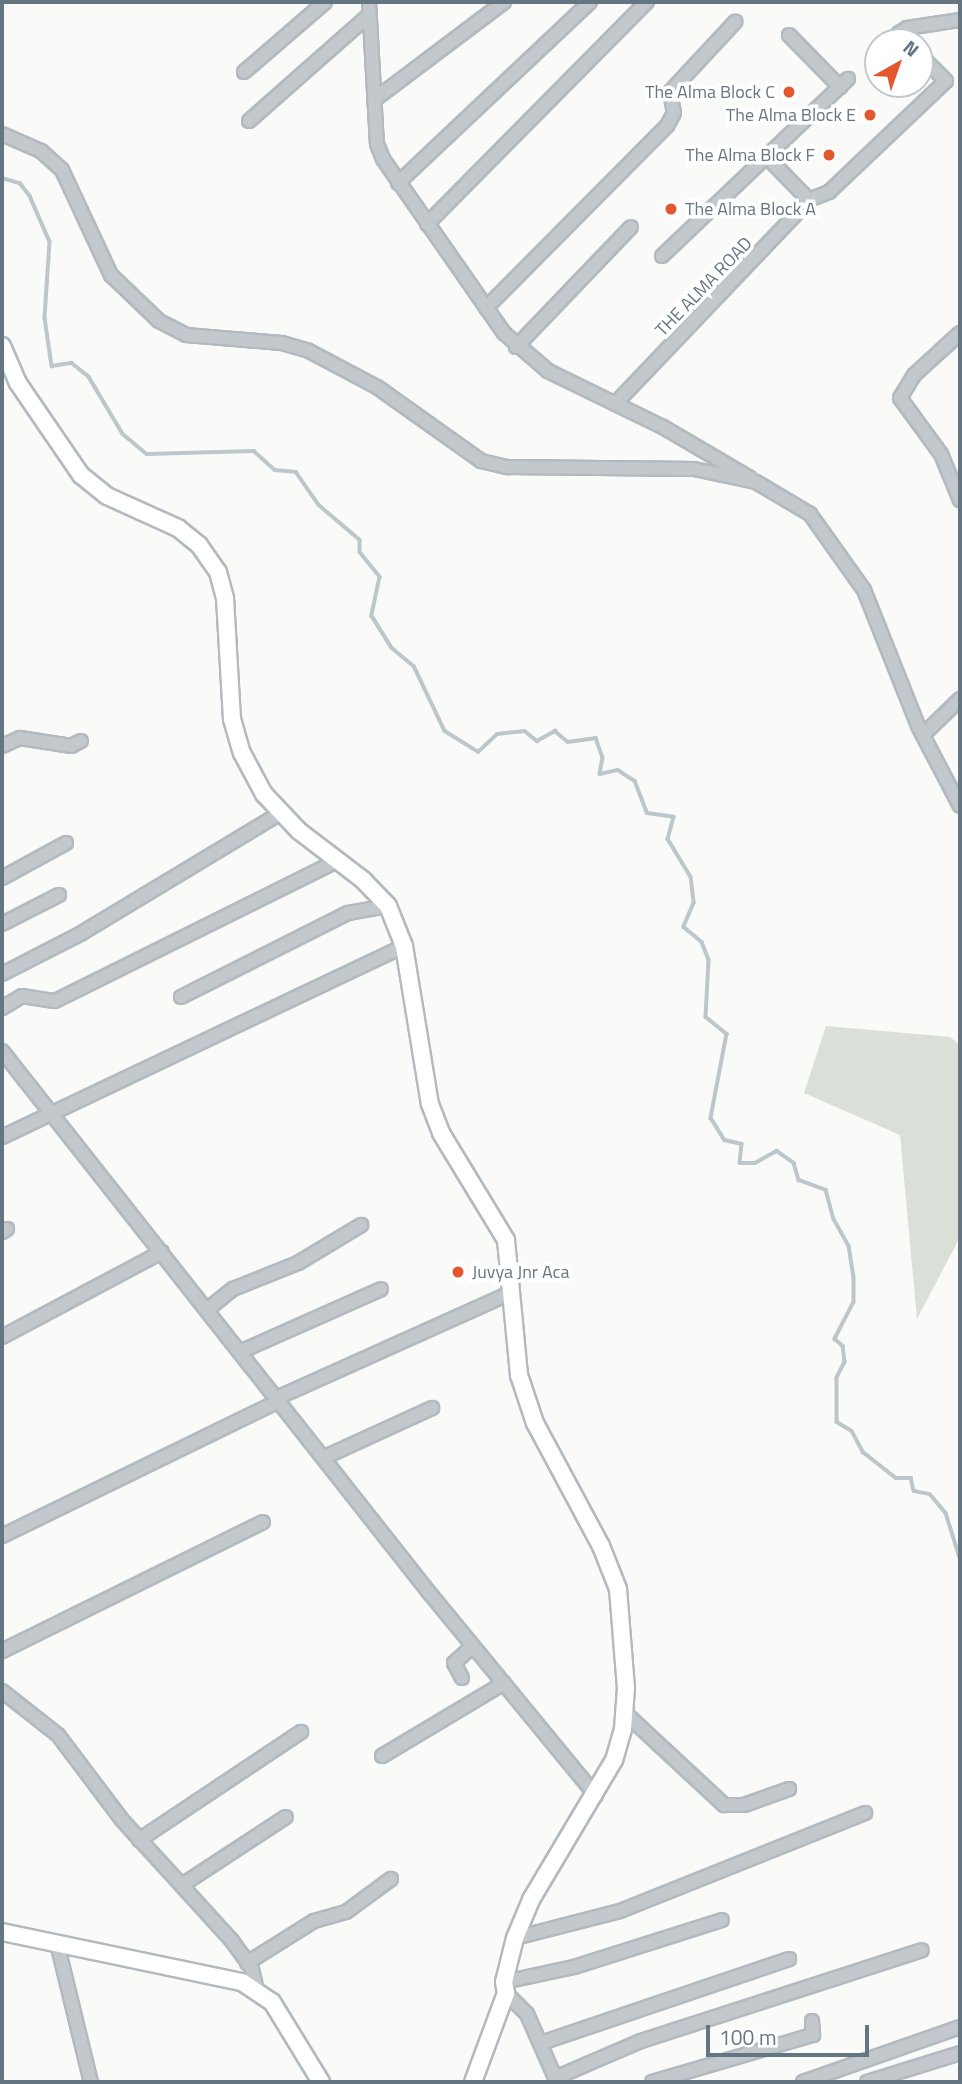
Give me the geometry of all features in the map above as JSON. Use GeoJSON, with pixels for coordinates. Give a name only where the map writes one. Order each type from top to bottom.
{"type":"FeatureCollection","features":[{"type":"Feature","properties":{"kind":"main road"},"geometry":{"type":"LineString","coordinates":[[2,346],[18,383],[81,475],[107,496],[178,528],[199,545],[218,572],[225,598],[232,719],[242,753],[264,794],[388,906],[404,946],[430,1104],[441,1133],[506,1240],[519,1375],[535,1423],[601,1546],[618,1589],[625,1631],[624,1712],[614,1760],[596,1796],[531,1900],[515,1938],[505,1987],[472,2082]]}},
{"type":"Feature","properties":{"kind":"main road"},"geometry":{"type":"LineString","coordinates":[[2,1932],[243,1982],[272,2002],[321,2082]]}},
{"type":"Feature","properties":{"kind":"street"},"geometry":{"type":"LineString","coordinates":[[244,72],[325,2]]}},
{"type":"Feature","properties":{"kind":"street"},"geometry":{"type":"LineString","coordinates":[[369,2],[377,144],[398,183],[486,308],[516,347],[548,371],[728,462],[810,514],[835,544],[864,590],[923,735],[960,806]]}},
{"type":"Feature","properties":{"kind":"street"},"geometry":{"type":"LineString","coordinates":[[374,100],[504,2]]}},
{"type":"Feature","properties":{"kind":"street"},"geometry":{"type":"LineString","coordinates":[[398,183],[590,2]]}},
{"type":"Feature","properties":{"kind":"street"},"geometry":{"type":"LineString","coordinates":[[427,224],[646,2]]}},
{"type":"Feature","properties":{"kind":"street"},"geometry":{"type":"LineString","coordinates":[[249,121],[368,16]]}},
{"type":"Feature","properties":{"kind":"street"},"geometry":{"type":"LineString","coordinates":[[907,28],[960,20]]}},
{"type":"Feature","properties":{"kind":"street"},"geometry":{"type":"LineString","coordinates":[[486,308],[667,126],[674,113],[673,89],[735,22]]}},
{"type":"Feature","properties":{"kind":"street"},"geometry":{"type":"LineString","coordinates":[[662,256],[844,83],[789,35]]}},
{"type":"Feature","properties":{"kind":"street","name":"THE ALMA ROAD"},"geometry":{"type":"LineString","coordinates":[[934,69],[946,81],[934,92]]}},
{"type":"Feature","properties":{"kind":"street","name":"THE ALMA ROAD"},"geometry":{"type":"LineString","coordinates":[[615,404],[809,200],[829,192],[928,98]]}},
{"type":"Feature","properties":{"kind":"street"},"geometry":{"type":"LineString","coordinates":[[2,134],[53,161],[111,275],[159,321],[187,335],[282,343],[307,350],[377,387],[481,461],[546,468],[654,465],[756,482]]}},
{"type":"Feature","properties":{"kind":"street"},"geometry":{"type":"LineString","coordinates":[[767,157],[809,200]]}},
{"type":"Feature","properties":{"kind":"street"},"geometry":{"type":"LineString","coordinates":[[516,347],[631,227]]}},
{"type":"Feature","properties":{"kind":"street"},"geometry":{"type":"LineString","coordinates":[[959,495],[941,454],[901,398],[914,375],[960,333]]}},
{"type":"Feature","properties":{"kind":"street"},"geometry":{"type":"LineString","coordinates":[[923,735],[960,699]]}},
{"type":"Feature","properties":{"kind":"street"},"geometry":{"type":"LineString","coordinates":[[2,746],[20,738],[71,746],[81,741]]}},
{"type":"Feature","properties":{"kind":"street"},"geometry":{"type":"LineString","coordinates":[[2,974],[80,934],[282,812]]}},
{"type":"Feature","properties":{"kind":"street"},"geometry":{"type":"LineString","coordinates":[[2,878],[66,843]]}},
{"type":"Feature","properties":{"kind":"street"},"geometry":{"type":"LineString","coordinates":[[2,1008],[22,996],[55,1001],[337,861]]}},
{"type":"Feature","properties":{"kind":"street"},"geometry":{"type":"LineString","coordinates":[[2,924],[59,895]]}},
{"type":"Feature","properties":{"kind":"street"},"geometry":{"type":"LineString","coordinates":[[181,997],[348,913],[388,906]]}},
{"type":"Feature","properties":{"kind":"street"},"geometry":{"type":"LineString","coordinates":[[2,1138],[48,1112],[404,946]]}},
{"type":"Feature","properties":{"kind":"street"},"geometry":{"type":"LineString","coordinates":[[2,1051],[48,1112],[280,1398],[473,1646],[596,1796]]}},
{"type":"Feature","properties":{"kind":"street"},"geometry":{"type":"LineString","coordinates":[[208,1309],[233,1289],[298,1263],[360,1225]]}},
{"type":"Feature","properties":{"kind":"street"},"geometry":{"type":"LineString","coordinates":[[2,1337],[162,1252]]}},
{"type":"Feature","properties":{"kind":"street"},"geometry":{"type":"LineString","coordinates":[[242,1351],[381,1289]]}},
{"type":"Feature","properties":{"kind":"street"},"geometry":{"type":"LineString","coordinates":[[2,1536],[280,1398],[513,1292]]}},
{"type":"Feature","properties":{"kind":"street"},"geometry":{"type":"LineString","coordinates":[[325,1457],[432,1408]]}},
{"type":"Feature","properties":{"kind":"street"},"geometry":{"type":"LineString","coordinates":[[2,1651],[263,1522]]}},
{"type":"Feature","properties":{"kind":"street"},"geometry":{"type":"LineString","coordinates":[[463,1678],[454,1663],[473,1646]]}},
{"type":"Feature","properties":{"kind":"street"},"geometry":{"type":"LineString","coordinates":[[382,1756],[504,1683]]}},
{"type":"Feature","properties":{"kind":"street"},"geometry":{"type":"LineString","coordinates":[[2,1691],[58,1735],[139,1840],[247,1963],[257,1990]]}},
{"type":"Feature","properties":{"kind":"street"},"geometry":{"type":"LineString","coordinates":[[624,1712],[724,1805],[744,1805],[789,1789]]}},
{"type":"Feature","properties":{"kind":"street"},"geometry":{"type":"LineString","coordinates":[[139,1840],[301,1732]]}},
{"type":"Feature","properties":{"kind":"street"},"geometry":{"type":"LineString","coordinates":[[515,1938],[620,1911],[865,1813]]}},
{"type":"Feature","properties":{"kind":"street"},"geometry":{"type":"LineString","coordinates":[[181,1885],[286,1817]]}},
{"type":"Feature","properties":{"kind":"street"},"geometry":{"type":"LineString","coordinates":[[247,1963],[314,1921],[346,1912],[391,1879]]}},
{"type":"Feature","properties":{"kind":"street"},"geometry":{"type":"LineString","coordinates":[[722,1920],[505,1987],[520,2004],[541,2043],[556,2080],[641,2041],[922,1950]]}},
{"type":"Feature","properties":{"kind":"street"},"geometry":{"type":"LineString","coordinates":[[57,1943],[91,2082]]}},
{"type":"Feature","properties":{"kind":"street"},"geometry":{"type":"LineString","coordinates":[[541,2043],[789,1959]]}},
{"type":"Feature","properties":{"kind":"street"},"geometry":{"type":"LineString","coordinates":[[652,2082],[813,2035],[812,2021]]}},
{"type":"Feature","properties":{"kind":"street"},"geometry":{"type":"LineString","coordinates":[[803,2082],[960,2027]]}},
{"type":"Feature","properties":{"kind":"street"},"geometry":{"type":"LineString","coordinates":[[867,2082],[960,2053]]}},
{"type":"Feature","properties":{"kind":"shaded area"},"geometry":{"type":"Polygon","coordinates":[[[826,1026],[950,1037],[960,1045],[960,1237],[917,1319],[900,1135],[804,1093],[826,1026]]]}},
{"type":"Feature","properties":{"kind":"waterway"},"geometry":{"type":"LineString","coordinates":[[2,178],[20,183],[30,196],[50,242],[45,318],[52,366],[72,363],[89,377],[123,434],[147,454],[254,451],[275,470],[296,472],[319,505],[360,540],[360,552],[380,577],[372,616],[391,647],[414,666],[445,731],[478,752],[497,734],[525,731],[537,741],[555,731],[568,742],[596,738],[603,758],[600,774],[618,770],[635,781],[647,813],[674,817],[668,839],[691,877],[694,903],[684,927],[702,942],[709,960],[706,1017],[727,1034],[711,1118],[725,1140],[742,1144],[740,1163],[755,1163],[777,1151],[794,1163],[799,1180],[826,1190],[834,1219],[849,1246],[854,1278],[854,1302],[835,1339],[843,1346],[845,1362],[837,1378],[837,1422],[852,1431],[863,1452],[896,1478],[911,1478],[914,1491],[930,1494],[946,1513],[960,1558]]}},
{"type":"Feature","properties":{"kind":"place","name":"The Alma Block C"},"geometry":{"type":"Point","coordinates":[789,92]}},
{"type":"Feature","properties":{"kind":"place","name":"The Alma Block E"},"geometry":{"type":"Point","coordinates":[870,115]}},
{"type":"Feature","properties":{"kind":"place","name":"The Alma Block F"},"geometry":{"type":"Point","coordinates":[829,155]}},
{"type":"Feature","properties":{"kind":"place","name":"The Alma Block A"},"geometry":{"type":"Point","coordinates":[671,209]}},
{"type":"Feature","properties":{"kind":"place","name":"Juvya Jnr Aca"},"geometry":{"type":"Point","coordinates":[458,1272]}}]}
